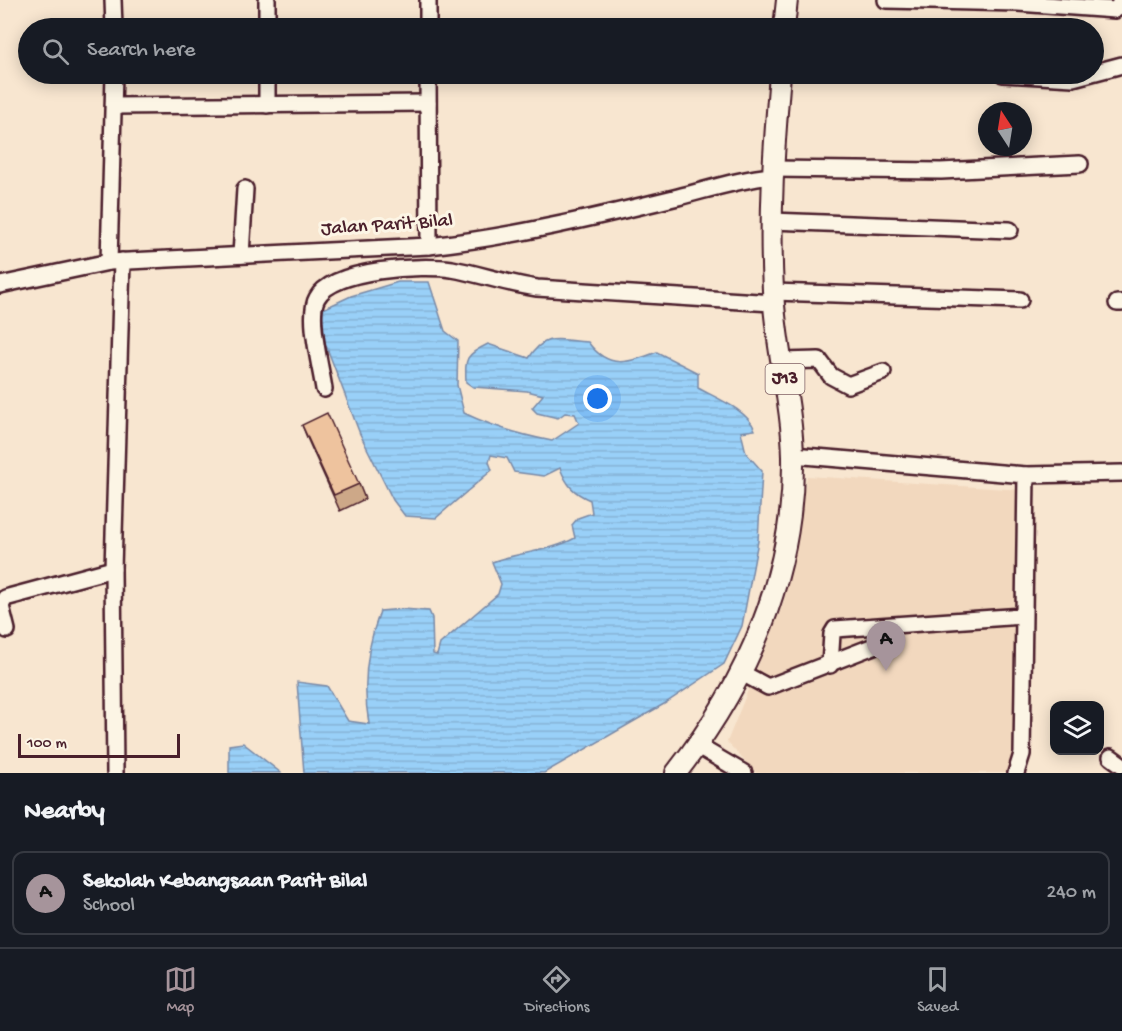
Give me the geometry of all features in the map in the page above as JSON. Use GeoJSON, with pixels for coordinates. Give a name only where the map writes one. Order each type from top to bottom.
{"type":"FeatureCollection","features":[{"type":"Feature","properties":{"kind":"main road"},"geometry":{"type":"LineString","coordinates":[[785,18],[787,0]]}},
{"type":"Feature","properties":{"kind":"main road","name":"J13"},"geometry":{"type":"LineString","coordinates":[[676,773],[712,727],[742,673],[762,628],[774,591],[787,531],[793,455],[773,297],[771,221],[772,173],[779,84]]}},
{"type":"Feature","properties":{"kind":"street"},"geometry":{"type":"LineString","coordinates":[[113,0],[114,18]]}},
{"type":"Feature","properties":{"kind":"street"},"geometry":{"type":"LineString","coordinates":[[267,0],[267,18]]}},
{"type":"Feature","properties":{"kind":"street"},"geometry":{"type":"LineString","coordinates":[[428,0],[428,18]]}},
{"type":"Feature","properties":{"kind":"street"},"geometry":{"type":"LineString","coordinates":[[886,0],[1071,4],[1115,10],[1120,3]]}},
{"type":"Feature","properties":{"kind":"street"},"geometry":{"type":"LineString","coordinates":[[1104,70],[1122,65]]}},
{"type":"Feature","properties":{"kind":"street"},"geometry":{"type":"LineString","coordinates":[[114,84],[118,446],[113,569],[115,773]]}},
{"type":"Feature","properties":{"kind":"street"},"geometry":{"type":"LineString","coordinates":[[267,84],[267,105]]}},
{"type":"Feature","properties":{"kind":"street"},"geometry":{"type":"LineString","coordinates":[[428,84],[429,246]]}},
{"type":"Feature","properties":{"kind":"street"},"geometry":{"type":"LineString","coordinates":[[114,106],[428,103]]}},
{"type":"Feature","properties":{"kind":"street","name":"Jalan Parit Bilal"},"geometry":{"type":"LineString","coordinates":[[0,285],[116,261],[429,246],[536,230],[772,173],[940,171],[1080,164]]}},
{"type":"Feature","properties":{"kind":"street"},"geometry":{"type":"LineString","coordinates":[[241,255],[245,189]]}},
{"type":"Feature","properties":{"kind":"street"},"geometry":{"type":"LineString","coordinates":[[771,221],[1010,230]]}},
{"type":"Feature","properties":{"kind":"street"},"geometry":{"type":"LineString","coordinates":[[324,389],[314,318],[316,299],[324,289],[350,278],[377,272],[430,267],[537,288],[773,297],[1020,300]]}},
{"type":"Feature","properties":{"kind":"street"},"geometry":{"type":"LineString","coordinates":[[782,361],[819,360],[831,376],[848,384],[883,372]]}},
{"type":"Feature","properties":{"kind":"street"},"geometry":{"type":"LineString","coordinates":[[793,455],[1026,475],[1122,473]]}},
{"type":"Feature","properties":{"kind":"street"},"geometry":{"type":"LineString","coordinates":[[1016,773],[1022,754],[1026,475]]}},
{"type":"Feature","properties":{"kind":"street"},"geometry":{"type":"LineString","coordinates":[[7,630],[1,606],[5,598],[113,569]]}},
{"type":"Feature","properties":{"kind":"street"},"geometry":{"type":"LineString","coordinates":[[830,665],[832,634],[836,629],[1023,616]]}},
{"type":"Feature","properties":{"kind":"street"},"geometry":{"type":"LineString","coordinates":[[742,673],[768,687],[830,665],[874,646]]}},
{"type":"Feature","properties":{"kind":"street"},"geometry":{"type":"LineString","coordinates":[[698,746],[744,773]]}},
{"type":"Feature","properties":{"kind":"shaded area"},"geometry":{"type":"Polygon","coordinates":[[[807,476],[1022,490],[1015,756],[1009,773],[756,773],[727,742],[784,601],[807,476]]]}},
{"type":"Feature","properties":{"kind":"water"},"geometry":{"type":"Polygon","coordinates":[[[398,282],[429,282],[445,331],[458,341],[457,385],[464,413],[475,418],[507,430],[552,441],[579,423],[575,414],[565,413],[558,418],[537,413],[532,408],[543,395],[527,391],[473,387],[466,382],[468,358],[488,344],[529,358],[541,344],[562,340],[588,342],[603,357],[620,362],[657,352],[698,373],[698,388],[746,416],[755,430],[741,432],[746,453],[762,471],[758,541],[742,626],[724,664],[664,704],[544,773],[304,773],[297,682],[327,686],[348,721],[369,724],[366,695],[367,667],[371,639],[380,611],[403,609],[429,611],[432,618],[433,654],[437,655],[440,644],[498,594],[501,584],[492,562],[565,543],[575,538],[572,525],[578,518],[592,513],[590,500],[572,488],[565,480],[560,468],[544,476],[514,472],[507,458],[491,455],[489,462],[492,470],[436,518],[405,516],[393,500],[360,434],[320,330],[321,310],[351,296],[398,282]]]}},
{"type":"Feature","properties":{"kind":"water"},"geometry":{"type":"Polygon","coordinates":[[[243,743],[281,773],[229,773],[229,745],[243,743]]]}},
{"type":"Feature","properties":{"kind":"building"},"geometry":{"type":"Polygon","coordinates":[[[327,413],[359,484],[334,495],[302,425],[327,413]]]}},
{"type":"Feature","properties":{"kind":"place","name":"Sekolah Kebangsaan Parit Bilal"},"geometry":{"type":"Point","coordinates":[886,671]}}]}
